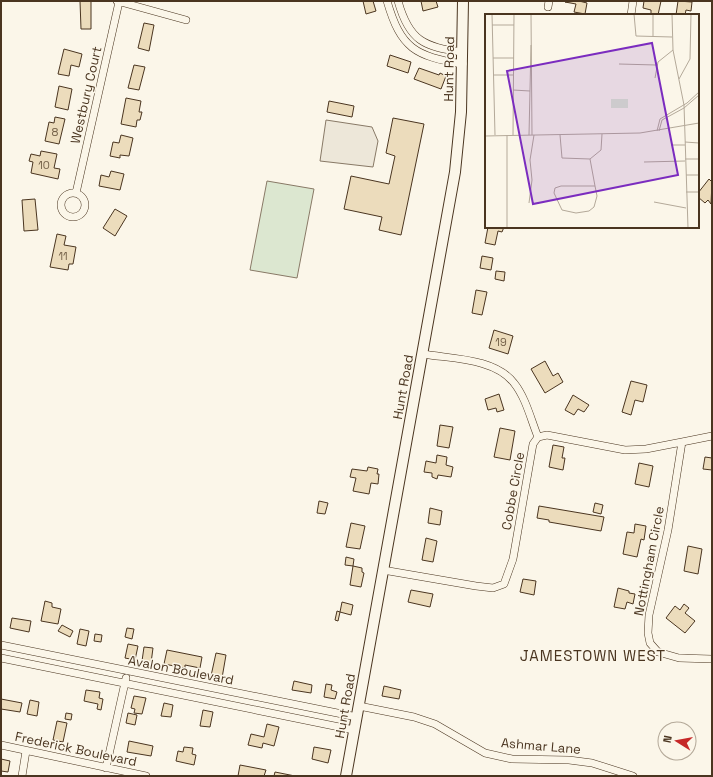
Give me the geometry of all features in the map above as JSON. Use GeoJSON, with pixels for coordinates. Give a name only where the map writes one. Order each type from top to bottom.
{"type":"FeatureCollection","features":[{"type":"Feature","properties":{"kind":"street"},"geometry":{"type":"LineString","coordinates":[[387,1],[397,29],[409,46],[430,57],[463,64]]}},
{"type":"Feature","properties":{"kind":"street"},"geometry":{"type":"LineString","coordinates":[[398,1],[409,28],[422,42],[439,49],[463,52]]}},
{"type":"Feature","properties":{"kind":"street","name":"Hunt Road"},"geometry":{"type":"LineString","coordinates":[[346,776],[456,167],[461,112],[463,1]]}},
{"type":"Feature","properties":{"kind":"street"},"geometry":{"type":"LineString","coordinates":[[631,14],[633,1]]}},
{"type":"Feature","properties":{"kind":"street"},"geometry":{"type":"LineString","coordinates":[[118,2],[186,20]]}},
{"type":"Feature","properties":{"kind":"street","name":"Westbury Court"},"geometry":{"type":"LineString","coordinates":[[76,193],[118,2]]}},
{"type":"Feature","properties":{"kind":"street"},"geometry":{"type":"LineString","coordinates":[[423,354],[480,364],[504,372],[515,384],[522,396],[538,437],[547,436],[624,450],[658,447],[712,436]]}},
{"type":"Feature","properties":{"kind":"street","name":"Cobbe Circle"},"geometry":{"type":"LineString","coordinates":[[383,570],[476,586],[494,588],[504,584],[513,559],[533,444],[538,437]]}},
{"type":"Feature","properties":{"kind":"street","name":"Nottingham Circle"},"geometry":{"type":"LineString","coordinates":[[682,442],[668,530],[649,615],[648,633],[650,643],[658,652],[680,658],[712,659]]}},
{"type":"Feature","properties":{"kind":"street","name":"Avalon Boulevard"},"geometry":{"type":"LineString","coordinates":[[1,645],[356,717]]}},
{"type":"Feature","properties":{"kind":"street","name":"Avalon Boulevard"},"geometry":{"type":"LineString","coordinates":[[1,658],[125,682],[354,730]]}},
{"type":"Feature","properties":{"kind":"street"},"geometry":{"type":"LineString","coordinates":[[106,768],[127,671]]}},
{"type":"Feature","properties":{"kind":"street","name":"Ashmar Lane"},"geometry":{"type":"LineString","coordinates":[[359,706],[414,716],[435,724],[485,753],[512,759],[569,760],[592,763],[633,776]]}},
{"type":"Feature","properties":{"kind":"street","name":"Frederick Boulevard"},"geometry":{"type":"LineString","coordinates":[[1,745],[146,776]]}},
{"type":"Feature","properties":{"kind":"street"},"geometry":{"type":"LineString","coordinates":[[22,776],[26,751]]}},
{"type":"Feature","properties":{"kind":"green space"},"geometry":{"type":"Polygon","coordinates":[[[267,181],[314,189],[297,278],[250,270],[267,181]]]}},
{"type":"Feature","properties":{"kind":"shaded area"},"geometry":{"type":"Polygon","coordinates":[[[326,120],[372,127],[378,141],[373,167],[320,161],[326,120]]]}},
{"type":"Feature","properties":{"kind":"building"},"geometry":{"type":"Polygon","coordinates":[[[80,1],[91,1],[91,29],[81,29],[80,1]]]}},
{"type":"Feature","properties":{"kind":"building"},"geometry":{"type":"Polygon","coordinates":[[[363,1],[373,1],[376,11],[366,14],[363,1]]]}},
{"type":"Feature","properties":{"kind":"building"},"geometry":{"type":"Polygon","coordinates":[[[421,1],[436,1],[438,7],[423,11],[421,1]]]}},
{"type":"Feature","properties":{"kind":"building"},"geometry":{"type":"Polygon","coordinates":[[[579,1],[587,3],[585,14],[574,12],[576,4],[565,2],[579,1]]]}},
{"type":"Feature","properties":{"kind":"building"},"geometry":{"type":"Polygon","coordinates":[[[644,1],[661,1],[658,14],[651,14],[651,10],[643,8],[644,1]]]}},
{"type":"Feature","properties":{"kind":"building"},"geometry":{"type":"Polygon","coordinates":[[[678,1],[692,2],[691,11],[686,10],[685,14],[676,14],[678,1]]]}},
{"type":"Feature","properties":{"kind":"building"},"geometry":{"type":"Polygon","coordinates":[[[144,23],[154,25],[149,51],[138,48],[144,23]]]}},
{"type":"Feature","properties":{"kind":"building"},"geometry":{"type":"Polygon","coordinates":[[[64,49],[82,54],[79,67],[71,65],[69,76],[58,74],[64,49]]]}},
{"type":"Feature","properties":{"kind":"building"},"geometry":{"type":"Polygon","coordinates":[[[390,55],[411,62],[408,73],[387,66],[390,55]]]}},
{"type":"Feature","properties":{"kind":"building"},"geometry":{"type":"Polygon","coordinates":[[[134,65],[145,67],[139,90],[128,88],[134,65]]]}},
{"type":"Feature","properties":{"kind":"building"},"geometry":{"type":"Polygon","coordinates":[[[419,68],[446,76],[441,89],[414,79],[419,68]]]}},
{"type":"Feature","properties":{"kind":"building"},"geometry":{"type":"Polygon","coordinates":[[[59,86],[72,89],[68,110],[55,107],[59,86]]]}},
{"type":"Feature","properties":{"kind":"building"},"geometry":{"type":"Polygon","coordinates":[[[126,98],[141,101],[139,112],[142,112],[140,120],[137,120],[136,127],[121,124],[126,98]]]}},
{"type":"Feature","properties":{"kind":"building"},"geometry":{"type":"Polygon","coordinates":[[[329,101],[354,106],[352,117],[327,112],[329,101]]]}},
{"type":"Feature","properties":{"kind":"building"},"geometry":{"type":"Polygon","coordinates":[[[55,117],[65,119],[59,144],[45,141],[49,122],[54,123],[55,117]]]}},
{"type":"Feature","properties":{"kind":"building"},"geometry":{"type":"Polygon","coordinates":[[[393,118],[424,124],[401,235],[379,230],[382,217],[344,209],[351,176],[389,184],[395,156],[386,153],[393,118]]]}},
{"type":"Feature","properties":{"kind":"building"},"geometry":{"type":"Polygon","coordinates":[[[121,135],[133,138],[129,156],[120,155],[120,158],[110,156],[113,142],[119,143],[121,135]]]}},
{"type":"Feature","properties":{"kind":"building"},"geometry":{"type":"Polygon","coordinates":[[[41,151],[57,154],[54,168],[60,169],[58,179],[31,173],[33,162],[29,161],[31,154],[40,156],[41,151]]]}},
{"type":"Feature","properties":{"kind":"building"},"geometry":{"type":"Polygon","coordinates":[[[111,171],[124,174],[120,190],[99,186],[101,175],[109,177],[111,171]]]}},
{"type":"Feature","properties":{"kind":"building"},"geometry":{"type":"Polygon","coordinates":[[[709,179],[712,182],[711,204],[708,200],[705,203],[699,198],[699,192],[709,179]]]}},
{"type":"Feature","properties":{"kind":"building"},"geometry":{"type":"Polygon","coordinates":[[[35,199],[38,230],[24,231],[22,200],[35,199]]]}},
{"type":"Feature","properties":{"kind":"building"},"geometry":{"type":"Polygon","coordinates":[[[115,209],[127,216],[115,236],[103,228],[115,209]]]}},
{"type":"Feature","properties":{"kind":"building"},"geometry":{"type":"Polygon","coordinates":[[[488,228],[504,228],[502,232],[498,231],[495,245],[485,243],[488,228]]]}},
{"type":"Feature","properties":{"kind":"building"},"geometry":{"type":"Polygon","coordinates":[[[57,234],[66,236],[64,245],[76,247],[73,264],[69,264],[68,270],[50,267],[57,234]]]}},
{"type":"Feature","properties":{"kind":"building"},"geometry":{"type":"Polygon","coordinates":[[[482,256],[493,258],[491,270],[480,268],[482,256]]]}},
{"type":"Feature","properties":{"kind":"building"},"geometry":{"type":"Polygon","coordinates":[[[496,271],[505,272],[504,281],[495,279],[496,271]]]}},
{"type":"Feature","properties":{"kind":"building"},"geometry":{"type":"Polygon","coordinates":[[[476,290],[487,292],[482,315],[472,313],[476,290]]]}},
{"type":"Feature","properties":{"kind":"building"},"geometry":{"type":"Polygon","coordinates":[[[494,330],[513,336],[508,354],[489,348],[494,330]]]}},
{"type":"Feature","properties":{"kind":"building"},"geometry":{"type":"Polygon","coordinates":[[[545,361],[553,376],[558,373],[563,382],[545,393],[531,369],[545,361]]]}},
{"type":"Feature","properties":{"kind":"building"},"geometry":{"type":"Polygon","coordinates":[[[631,381],[647,385],[643,402],[635,400],[631,415],[622,412],[631,381]]]}},
{"type":"Feature","properties":{"kind":"building"},"geometry":{"type":"Polygon","coordinates":[[[499,394],[504,410],[497,412],[496,408],[488,410],[485,399],[499,394]]]}},
{"type":"Feature","properties":{"kind":"building"},"geometry":{"type":"Polygon","coordinates":[[[573,395],[589,405],[584,412],[578,409],[574,415],[565,410],[573,395]]]}},
{"type":"Feature","properties":{"kind":"building"},"geometry":{"type":"Polygon","coordinates":[[[440,425],[453,427],[449,448],[437,446],[440,425]]]}},
{"type":"Feature","properties":{"kind":"building"},"geometry":{"type":"Polygon","coordinates":[[[500,428],[515,431],[510,460],[494,457],[500,428]]]}},
{"type":"Feature","properties":{"kind":"building"},"geometry":{"type":"Polygon","coordinates":[[[553,445],[564,447],[562,458],[565,458],[563,470],[549,467],[553,445]]]}},
{"type":"Feature","properties":{"kind":"building"},"geometry":{"type":"Polygon","coordinates":[[[437,455],[447,457],[446,465],[453,467],[451,477],[438,475],[437,479],[432,477],[432,473],[424,472],[426,461],[436,463],[437,455]]]}},
{"type":"Feature","properties":{"kind":"building"},"geometry":{"type":"Polygon","coordinates":[[[705,457],[712,458],[712,470],[703,469],[705,457]]]}},
{"type":"Feature","properties":{"kind":"building"},"geometry":{"type":"Polygon","coordinates":[[[639,463],[653,466],[649,487],[635,484],[639,463]]]}},
{"type":"Feature","properties":{"kind":"building"},"geometry":{"type":"Polygon","coordinates":[[[368,467],[378,469],[378,484],[371,483],[369,494],[353,491],[356,478],[350,477],[352,469],[367,471],[368,467]]]}},
{"type":"Feature","properties":{"kind":"building"},"geometry":{"type":"Polygon","coordinates":[[[319,501],[328,503],[325,514],[317,513],[319,501]]]}},
{"type":"Feature","properties":{"kind":"building"},"geometry":{"type":"Polygon","coordinates":[[[595,503],[603,505],[601,514],[593,512],[595,503]]]}},
{"type":"Feature","properties":{"kind":"building"},"geometry":{"type":"Polygon","coordinates":[[[539,506],[604,517],[601,531],[549,522],[549,520],[537,518],[539,506]]]}},
{"type":"Feature","properties":{"kind":"building"},"geometry":{"type":"Polygon","coordinates":[[[430,508],[442,511],[440,525],[428,523],[430,508]]]}},
{"type":"Feature","properties":{"kind":"building"},"geometry":{"type":"Polygon","coordinates":[[[351,523],[365,526],[360,549],[346,547],[351,523]]]}},
{"type":"Feature","properties":{"kind":"building"},"geometry":{"type":"Polygon","coordinates":[[[635,524],[646,526],[644,540],[641,539],[637,557],[623,554],[627,532],[634,533],[635,524]]]}},
{"type":"Feature","properties":{"kind":"building"},"geometry":{"type":"Polygon","coordinates":[[[426,538],[437,541],[433,562],[422,560],[426,538]]]}},
{"type":"Feature","properties":{"kind":"building"},"geometry":{"type":"Polygon","coordinates":[[[688,546],[702,549],[698,574],[684,571],[688,546]]]}},
{"type":"Feature","properties":{"kind":"building"},"geometry":{"type":"Polygon","coordinates":[[[346,557],[354,559],[353,566],[345,565],[346,557]]]}},
{"type":"Feature","properties":{"kind":"building"},"geometry":{"type":"Polygon","coordinates":[[[353,566],[362,568],[362,572],[364,573],[361,587],[350,585],[353,566]]]}},
{"type":"Feature","properties":{"kind":"building"},"geometry":{"type":"Polygon","coordinates":[[[523,579],[536,581],[534,595],[520,592],[523,579]]]}},
{"type":"Feature","properties":{"kind":"building"},"geometry":{"type":"Polygon","coordinates":[[[618,588],[635,594],[633,604],[627,602],[625,609],[614,607],[618,588]]]}},
{"type":"Feature","properties":{"kind":"building"},"geometry":{"type":"Polygon","coordinates":[[[411,590],[433,594],[430,607],[408,602],[411,590]]]}},
{"type":"Feature","properties":{"kind":"building"},"geometry":{"type":"Polygon","coordinates":[[[45,601],[52,603],[52,607],[61,609],[58,624],[41,621],[45,601]]]}},
{"type":"Feature","properties":{"kind":"building"},"geometry":{"type":"Polygon","coordinates":[[[342,602],[353,605],[351,615],[340,612],[342,602]]]}},
{"type":"Feature","properties":{"kind":"building"},"geometry":{"type":"Polygon","coordinates":[[[684,604],[689,608],[685,613],[695,621],[685,633],[666,618],[675,606],[680,610],[684,604]]]}},
{"type":"Feature","properties":{"kind":"building"},"geometry":{"type":"Polygon","coordinates":[[[337,611],[340,612],[338,621],[335,620],[337,611]]]}},
{"type":"Feature","properties":{"kind":"building"},"geometry":{"type":"Polygon","coordinates":[[[12,618],[31,621],[29,632],[10,628],[12,618]]]}},
{"type":"Feature","properties":{"kind":"building"},"geometry":{"type":"Polygon","coordinates":[[[62,625],[73,631],[70,637],[58,631],[62,625]]]}},
{"type":"Feature","properties":{"kind":"building"},"geometry":{"type":"Polygon","coordinates":[[[127,628],[134,629],[132,639],[125,637],[127,628]]]}},
{"type":"Feature","properties":{"kind":"building"},"geometry":{"type":"Polygon","coordinates":[[[80,629],[89,631],[86,646],[77,644],[80,629]]]}},
{"type":"Feature","properties":{"kind":"building"},"geometry":{"type":"Polygon","coordinates":[[[95,634],[102,635],[101,642],[94,641],[95,634]]]}},
{"type":"Feature","properties":{"kind":"building"},"geometry":{"type":"Polygon","coordinates":[[[128,644],[138,646],[135,660],[125,658],[128,644]]]}},
{"type":"Feature","properties":{"kind":"building"},"geometry":{"type":"Polygon","coordinates":[[[144,647],[153,648],[151,663],[142,661],[144,647]]]}},
{"type":"Feature","properties":{"kind":"building"},"geometry":{"type":"Polygon","coordinates":[[[167,650],[202,657],[200,668],[185,665],[185,668],[164,664],[167,650]]]}},
{"type":"Feature","properties":{"kind":"building"},"geometry":{"type":"Polygon","coordinates":[[[216,653],[226,655],[222,678],[211,676],[216,653]]]}},
{"type":"Feature","properties":{"kind":"building"},"geometry":{"type":"Polygon","coordinates":[[[294,681],[312,685],[311,693],[292,690],[294,681]]]}},
{"type":"Feature","properties":{"kind":"building"},"geometry":{"type":"Polygon","coordinates":[[[326,684],[332,685],[331,690],[337,692],[335,699],[324,697],[326,684]]]}},
{"type":"Feature","properties":{"kind":"building"},"geometry":{"type":"Polygon","coordinates":[[[384,686],[401,690],[399,699],[382,696],[384,686]]]}},
{"type":"Feature","properties":{"kind":"building"},"geometry":{"type":"Polygon","coordinates":[[[86,690],[100,692],[99,698],[103,699],[101,710],[97,709],[98,704],[84,701],[86,690]]]}},
{"type":"Feature","properties":{"kind":"building"},"geometry":{"type":"Polygon","coordinates":[[[134,696],[146,698],[142,714],[134,713],[135,709],[131,708],[134,696]]]}},
{"type":"Feature","properties":{"kind":"building"},"geometry":{"type":"Polygon","coordinates":[[[1,699],[22,703],[20,712],[1,709],[1,699]]]}},
{"type":"Feature","properties":{"kind":"building"},"geometry":{"type":"Polygon","coordinates":[[[30,700],[39,702],[37,716],[27,714],[30,700]]]}},
{"type":"Feature","properties":{"kind":"building"},"geometry":{"type":"Polygon","coordinates":[[[164,703],[173,705],[171,717],[161,716],[164,703]]]}},
{"type":"Feature","properties":{"kind":"building"},"geometry":{"type":"Polygon","coordinates":[[[203,710],[213,712],[210,727],[200,726],[203,710]]]}},
{"type":"Feature","properties":{"kind":"building"},"geometry":{"type":"Polygon","coordinates":[[[66,713],[72,714],[71,720],[65,719],[66,713]]]}},
{"type":"Feature","properties":{"kind":"building"},"geometry":{"type":"Polygon","coordinates":[[[128,713],[137,715],[135,725],[126,723],[128,713]]]}},
{"type":"Feature","properties":{"kind":"building"},"geometry":{"type":"Polygon","coordinates":[[[57,721],[67,723],[63,742],[53,740],[57,721]]]}},
{"type":"Feature","properties":{"kind":"building"},"geometry":{"type":"Polygon","coordinates":[[[267,724],[279,727],[274,746],[263,743],[262,748],[248,745],[251,734],[264,737],[267,724]]]}},
{"type":"Feature","properties":{"kind":"building"},"geometry":{"type":"Polygon","coordinates":[[[129,741],[153,746],[151,756],[127,752],[129,741]]]}},
{"type":"Feature","properties":{"kind":"building"},"geometry":{"type":"Polygon","coordinates":[[[184,747],[193,748],[192,754],[196,755],[194,765],[176,761],[178,751],[183,752],[184,747]]]}},
{"type":"Feature","properties":{"kind":"building"},"geometry":{"type":"Polygon","coordinates":[[[314,747],[331,750],[328,763],[312,759],[314,747]]]}},
{"type":"Feature","properties":{"kind":"building"},"geometry":{"type":"Polygon","coordinates":[[[1,759],[10,761],[8,772],[1,771],[1,759]]]}},
{"type":"Feature","properties":{"kind":"building"},"geometry":{"type":"Polygon","coordinates":[[[240,765],[266,770],[264,776],[238,776],[240,765]]]}},
{"type":"Feature","properties":{"kind":"building"},"geometry":{"type":"Polygon","coordinates":[[[275,772],[295,776],[274,776],[275,772]]]}},
{"type":"Feature","properties":{"kind":"district","name":"JAMESTOWN WEST"},"geometry":{"type":"Point","coordinates":[593,655]}}]}
